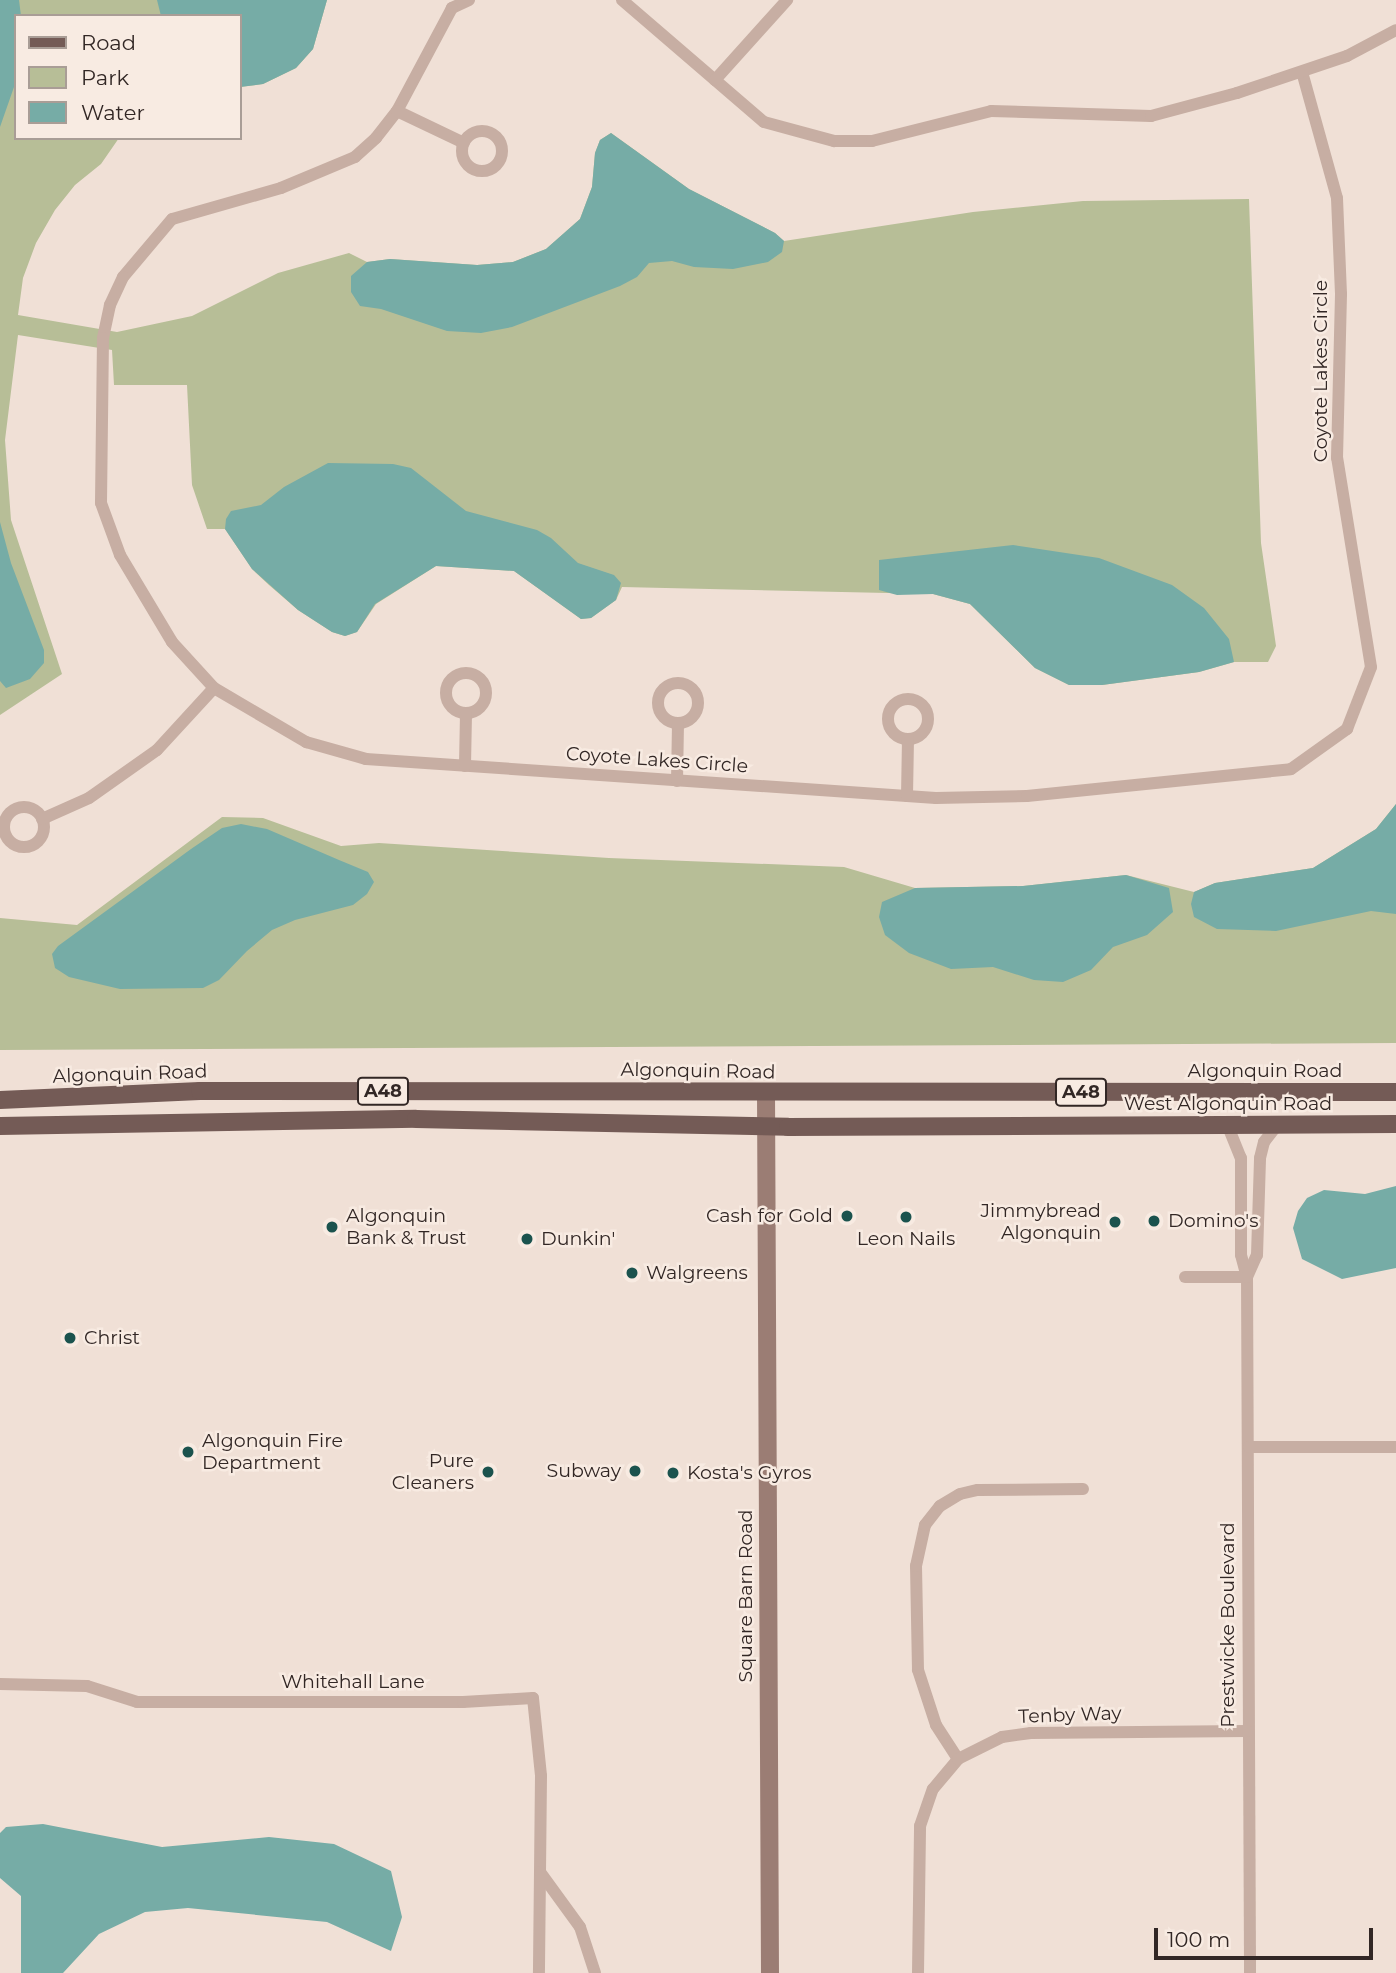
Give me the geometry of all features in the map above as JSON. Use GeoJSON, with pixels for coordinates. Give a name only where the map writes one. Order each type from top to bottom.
{"type":"FeatureCollection","features":[{"type":"Feature","properties":{"kind":"main road","name":"Algonquin Road"},"geometry":{"type":"LineString","coordinates":[[0,1100],[200,1091],[1396,1092]]}},
{"type":"Feature","properties":{"kind":"main road","name":"A48"},"geometry":{"type":"LineString","coordinates":[[0,1126],[416,1119],[766,1126]]}},
{"type":"Feature","properties":{"kind":"main road","name":"West Algonquin Road"},"geometry":{"type":"LineString","coordinates":[[766,1126],[1396,1124]]}},
{"type":"Feature","properties":{"kind":"street","name":"Coyote Lakes Circle"},"geometry":{"type":"LineString","coordinates":[[469,0],[452,8],[397,111],[376,138],[355,157],[281,188],[172,219],[123,277],[110,305],[103,338],[101,503],[120,555],[166,631],[214,688],[306,742],[366,760],[907,796],[1027,796],[1291,769],[1347,729],[1371,667],[1338,458],[1341,294],[1338,198],[1301,72]]}},
{"type":"Feature","properties":{"kind":"street"},"geometry":{"type":"LineString","coordinates":[[622,0],[764,122],[834,141],[872,141],[990,111],[1151,116],[1347,56],[1396,30]]}},
{"type":"Feature","properties":{"kind":"street"},"geometry":{"type":"LineString","coordinates":[[715,80],[787,0]]}},
{"type":"Feature","properties":{"kind":"street"},"geometry":{"type":"LineString","coordinates":[[397,111],[464,143]]}},
{"type":"Feature","properties":{"kind":"street"},"geometry":{"type":"LineString","coordinates":[[42,819],[89,798],[157,750],[214,688]]}},
{"type":"Feature","properties":{"kind":"street"},"geometry":{"type":"LineString","coordinates":[[466,713],[466,766]]}},
{"type":"Feature","properties":{"kind":"street"},"geometry":{"type":"LineString","coordinates":[[677,780],[678,723]]}},
{"type":"Feature","properties":{"kind":"street"},"geometry":{"type":"LineString","coordinates":[[907,796],[908,739]]}},
{"type":"Feature","properties":{"kind":"street","name":"Square Barn Road"},"geometry":{"type":"LineString","coordinates":[[766,1093],[764,1346],[770,1973]]}},
{"type":"Feature","properties":{"kind":"street","name":"Prestwicke Boulevard"},"geometry":{"type":"LineString","coordinates":[[1227,1124],[1241,1158],[1241,1255],[1247,1277],[1250,1973]]}},
{"type":"Feature","properties":{"kind":"street","name":"Prestwicke Boulevard"},"geometry":{"type":"LineString","coordinates":[[1247,1277],[1257,1255],[1260,1158],[1264,1142],[1275,1128],[1289,1124]]}},
{"type":"Feature","properties":{"kind":"street"},"geometry":{"type":"LineString","coordinates":[[1185,1277],[1247,1277]]}},
{"type":"Feature","properties":{"kind":"street"},"geometry":{"type":"LineString","coordinates":[[1249,1447],[1396,1447]]}},
{"type":"Feature","properties":{"kind":"street"},"geometry":{"type":"LineString","coordinates":[[958,1759],[936,1725],[918,1670],[916,1566],[925,1525],[940,1506],[960,1494],[978,1490],[1083,1489]]}},
{"type":"Feature","properties":{"kind":"street","name":"Whitehall Lane"},"geometry":{"type":"LineString","coordinates":[[0,1684],[87,1686],[137,1702],[463,1702],[533,1698],[541,1776],[539,1973]]}},
{"type":"Feature","properties":{"kind":"street","name":"Tenby Way"},"geometry":{"type":"LineString","coordinates":[[918,1973],[920,1826],[933,1789],[958,1759],[1002,1737],[1031,1733],[1247,1731]]}},
{"type":"Feature","properties":{"kind":"street"},"geometry":{"type":"LineString","coordinates":[[540,1872],[580,1927],[595,1973]]}},
{"type":"Feature","properties":{"kind":"green space"},"geometry":{"type":"Polygon","coordinates":[[[0,0],[327,0],[313,49],[296,68],[263,84],[242,87],[242,14],[14,14],[14,140],[118,140],[101,164],[75,185],[55,210],[36,243],[23,278],[18,315],[117,332],[192,316],[278,273],[349,253],[367,262],[390,259],[477,265],[513,262],[546,249],[580,219],[592,187],[595,153],[600,140],[611,133],[689,189],[775,233],[784,241],[973,212],[1083,201],[1249,199],[1261,543],[1276,646],[1268,662],[1234,662],[1199,672],[1102,685],[1069,685],[1035,668],[970,604],[933,594],[622,587],[616,600],[591,618],[581,619],[514,571],[436,566],[376,604],[357,632],[345,636],[332,632],[298,610],[269,585],[252,569],[225,529],[207,529],[192,485],[187,385],[114,385],[112,350],[18,335],[5,440],[11,520],[62,674],[0,715],[0,0]]]}},
{"type":"Feature","properties":{"kind":"green space"},"geometry":{"type":"Polygon","coordinates":[[[1396,804],[1396,1043],[0,1050],[0,918],[77,925],[222,817],[263,818],[341,846],[379,843],[609,858],[844,867],[915,888],[1023,886],[1126,875],[1194,892],[1215,883],[1313,868],[1376,829],[1396,804]]]}},
{"type":"Feature","properties":{"kind":"water"},"geometry":{"type":"Polygon","coordinates":[[[0,0],[19,0],[21,14],[14,14],[14,87],[0,127],[0,0]]]}},
{"type":"Feature","properties":{"kind":"water"},"geometry":{"type":"Polygon","coordinates":[[[157,0],[327,0],[313,49],[296,68],[263,84],[242,87],[242,14],[160,14],[157,0]]]}},
{"type":"Feature","properties":{"kind":"water"},"geometry":{"type":"Polygon","coordinates":[[[611,133],[689,189],[775,233],[784,241],[782,252],[768,262],[733,269],[694,267],[672,261],[649,263],[637,277],[620,286],[512,327],[481,333],[447,331],[381,309],[360,306],[351,292],[351,276],[367,262],[390,259],[477,265],[513,262],[546,249],[580,219],[592,187],[595,153],[600,140],[611,133]]]}},
{"type":"Feature","properties":{"kind":"water"},"geometry":{"type":"Polygon","coordinates":[[[328,463],[393,464],[411,468],[466,511],[537,530],[551,538],[578,563],[614,575],[621,583],[616,600],[591,618],[581,619],[514,571],[436,566],[375,604],[357,632],[345,636],[332,632],[298,610],[252,569],[225,529],[226,519],[231,511],[261,505],[284,487],[328,463]]]}},
{"type":"Feature","properties":{"kind":"water"},"geometry":{"type":"Polygon","coordinates":[[[0,522],[11,563],[44,650],[44,663],[30,679],[6,688],[0,681],[0,522]]]}},
{"type":"Feature","properties":{"kind":"water"},"geometry":{"type":"Polygon","coordinates":[[[1013,545],[1099,558],[1172,585],[1204,608],[1229,639],[1234,662],[1199,672],[1102,685],[1069,685],[1035,668],[970,604],[933,594],[897,595],[879,590],[879,560],[1013,545]]]}},
{"type":"Feature","properties":{"kind":"water"},"geometry":{"type":"Polygon","coordinates":[[[1396,804],[1396,914],[1371,911],[1276,931],[1217,929],[1194,917],[1191,904],[1194,892],[1215,883],[1313,868],[1376,829],[1396,804]]]}},
{"type":"Feature","properties":{"kind":"water"},"geometry":{"type":"Polygon","coordinates":[[[241,824],[267,829],[368,872],[374,882],[367,894],[353,905],[295,920],[272,930],[219,980],[203,988],[120,989],[69,977],[55,968],[52,954],[58,946],[222,828],[241,824]]]}},
{"type":"Feature","properties":{"kind":"water"},"geometry":{"type":"Polygon","coordinates":[[[1126,875],[1169,888],[1173,912],[1147,935],[1113,947],[1091,970],[1063,982],[1034,980],[993,967],[951,969],[909,953],[885,935],[879,917],[882,902],[915,888],[1023,886],[1126,875]]]}},
{"type":"Feature","properties":{"kind":"water"},"geometry":{"type":"Polygon","coordinates":[[[1396,1186],[1396,1268],[1342,1279],[1302,1259],[1293,1228],[1298,1211],[1307,1198],[1324,1190],[1365,1194],[1396,1186]]]}},
{"type":"Feature","properties":{"kind":"water"},"geometry":{"type":"Polygon","coordinates":[[[43,1824],[162,1847],[269,1837],[334,1844],[391,1871],[402,1917],[391,1951],[327,1922],[188,1908],[145,1912],[99,1934],[63,1973],[21,1973],[21,1896],[0,1878],[0,1833],[6,1827],[43,1824]]]}},
{"type":"Feature","properties":{"kind":"place","name":"Cash for Gold"},"geometry":{"type":"Point","coordinates":[847,1216]}},
{"type":"Feature","properties":{"kind":"place","name":"Leon Nails"},"geometry":{"type":"Point","coordinates":[906,1217]}},
{"type":"Feature","properties":{"kind":"place","name":"Domino's"},"geometry":{"type":"Point","coordinates":[1154,1221]}},
{"type":"Feature","properties":{"kind":"place","name":"Jimmybread Algonquin"},"geometry":{"type":"Point","coordinates":[1115,1222]}},
{"type":"Feature","properties":{"kind":"place","name":"Algonquin Bank & Trust"},"geometry":{"type":"Point","coordinates":[332,1227]}},
{"type":"Feature","properties":{"kind":"place","name":"Dunkin'"},"geometry":{"type":"Point","coordinates":[527,1239]}},
{"type":"Feature","properties":{"kind":"place","name":"Walgreens"},"geometry":{"type":"Point","coordinates":[632,1273]}},
{"type":"Feature","properties":{"kind":"place","name":"Christ"},"geometry":{"type":"Point","coordinates":[70,1338]}},
{"type":"Feature","properties":{"kind":"place","name":"Algonquin Fire Department"},"geometry":{"type":"Point","coordinates":[188,1452]}},
{"type":"Feature","properties":{"kind":"place","name":"Subway"},"geometry":{"type":"Point","coordinates":[635,1471]}},
{"type":"Feature","properties":{"kind":"place","name":"Pure Cleaners"},"geometry":{"type":"Point","coordinates":[488,1472]}},
{"type":"Feature","properties":{"kind":"place","name":"Kosta's Gyros"},"geometry":{"type":"Point","coordinates":[673,1473]}}]}
